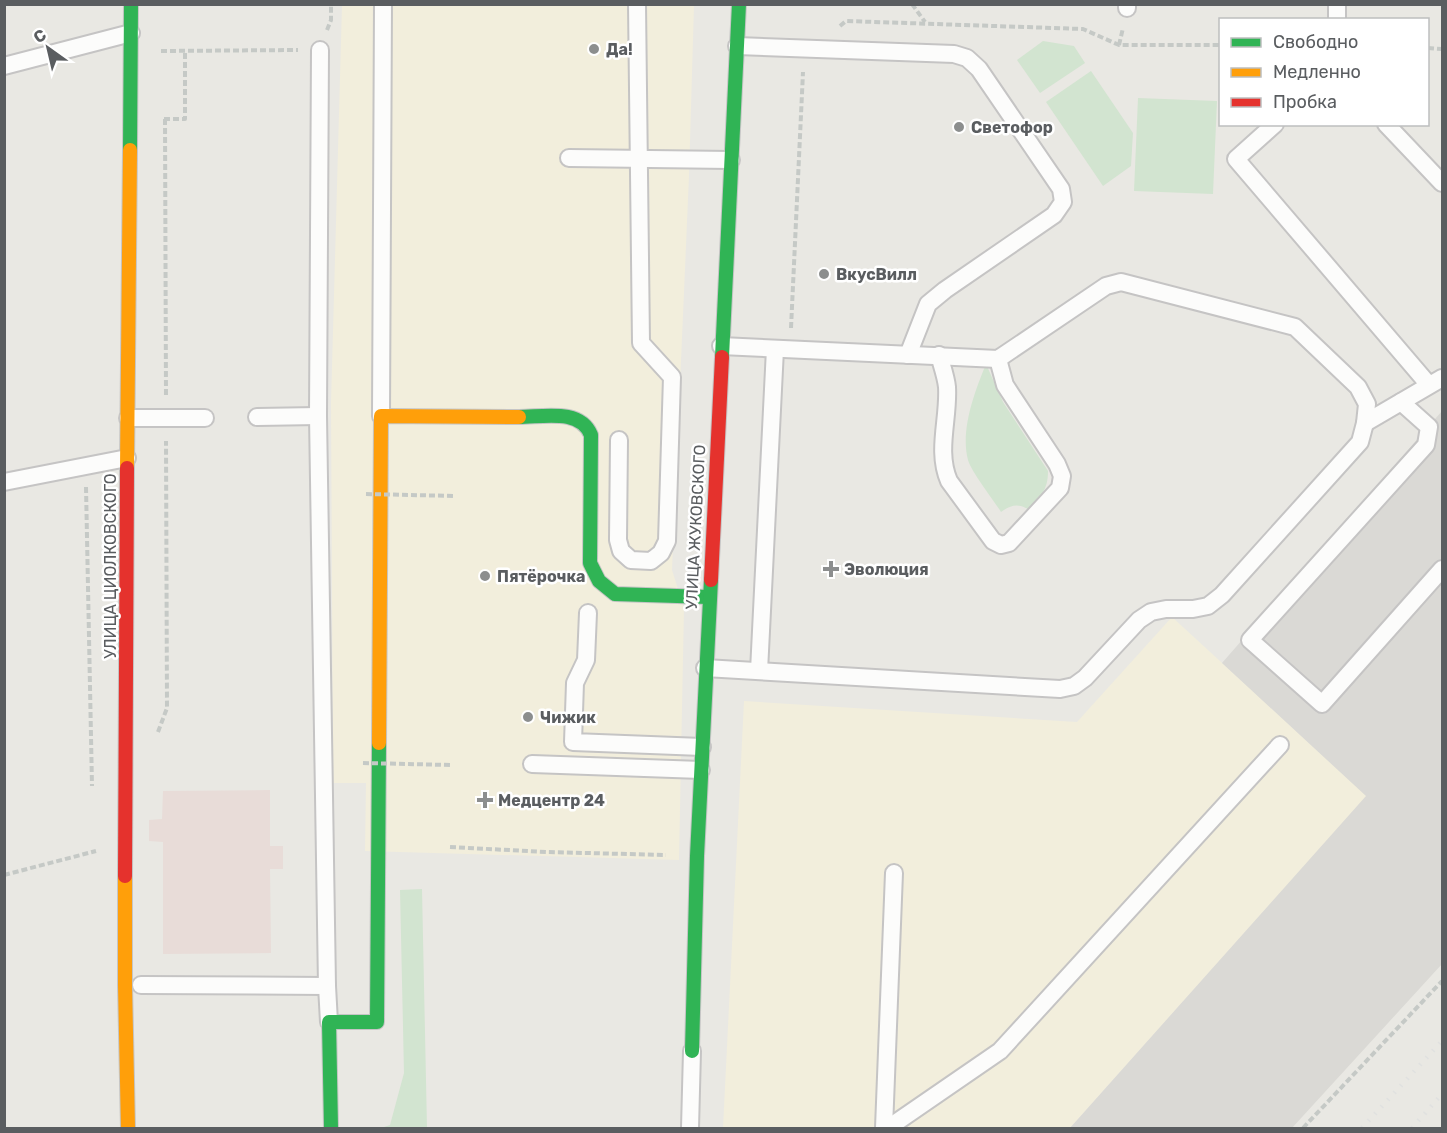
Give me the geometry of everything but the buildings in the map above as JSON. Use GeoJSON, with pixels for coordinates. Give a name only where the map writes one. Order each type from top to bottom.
{"type":"FeatureCollection","features":[{"type":"Feature","properties":{"kind":"street","name":"УЛИЦА ЦИОЛКОВСКОГО"},"geometry":{"type":"LineString","coordinates":[[128,1128],[125,985],[131,4]]}},
{"type":"Feature","properties":{"kind":"street","name":"УЛИЦА ЖУКОВСКОГО"},"geometry":{"type":"LineString","coordinates":[[692,1051],[697,856],[708,597],[739,4]]}},
{"type":"Feature","properties":{"kind":"street"},"geometry":{"type":"LineString","coordinates":[[331,1128],[329,1022],[377,1022],[381,416],[571,417],[581,420],[588,427],[591,435],[590,563],[595,578],[604,588],[615,594],[708,597]]}},
{"type":"Feature","properties":{"kind":"lane"},"geometry":{"type":"LineString","coordinates":[[381,416],[383,4]]}},
{"type":"Feature","properties":{"kind":"lane"},"geometry":{"type":"LineString","coordinates":[[619,440],[618,540],[621,551],[631,560],[651,561],[661,553],[667,541],[672,377],[641,343],[637,4]]}},
{"type":"Feature","properties":{"kind":"lane"},"geometry":{"type":"LineString","coordinates":[[4,66],[130,33]]}},
{"type":"Feature","properties":{"kind":"lane"},"geometry":{"type":"LineString","coordinates":[[737,46],[954,54],[967,58],[979,69],[1060,189],[1063,202],[1054,215],[928,304],[908,355]]}},
{"type":"Feature","properties":{"kind":"lane"},"geometry":{"type":"LineString","coordinates":[[320,50],[318,416],[329,1022]]}},
{"type":"Feature","properties":{"kind":"lane"},"geometry":{"type":"LineString","coordinates":[[1273,126],[1236,159],[1436,382],[1365,423]]}},
{"type":"Feature","properties":{"kind":"lane"},"geometry":{"type":"LineString","coordinates":[[1388,126],[1443,183]]}},
{"type":"Feature","properties":{"kind":"lane"},"geometry":{"type":"LineString","coordinates":[[569,158],[731,160]]}},
{"type":"Feature","properties":{"kind":"lane"},"geometry":{"type":"LineString","coordinates":[[705,668],[1060,689],[1074,686],[1085,678],[1139,620],[1151,612],[1208,606],[1222,595],[1360,442],[1367,404],[1358,387],[1295,327],[1121,282],[1106,286],[998,359],[721,346]]}},
{"type":"Feature","properties":{"kind":"lane"},"geometry":{"type":"LineString","coordinates":[[759,670],[783,349]]}},
{"type":"Feature","properties":{"kind":"lane"},"geometry":{"type":"LineString","coordinates":[[939,355],[947,387],[943,457],[945,470],[949,481],[993,541],[1001,545],[1009,543],[1060,488],[1062,476],[1057,464],[1005,385],[998,359]]}},
{"type":"Feature","properties":{"kind":"lane"},"geometry":{"type":"LineString","coordinates":[[1401,402],[1429,427],[1426,445],[1250,640],[1322,704],[1443,569]]}},
{"type":"Feature","properties":{"kind":"lane"},"geometry":{"type":"LineString","coordinates":[[257,417],[318,416]]}},
{"type":"Feature","properties":{"kind":"lane"},"geometry":{"type":"LineString","coordinates":[[128,418],[205,418]]}},
{"type":"Feature","properties":{"kind":"lane"},"geometry":{"type":"LineString","coordinates":[[4,482],[127,458]]}},
{"type":"Feature","properties":{"kind":"lane"},"geometry":{"type":"LineString","coordinates":[[588,613],[586,660],[575,683],[573,742],[702,747]]}},
{"type":"Feature","properties":{"kind":"lane"},"geometry":{"type":"LineString","coordinates":[[886,1128],[999,1051],[1280,745]]}},
{"type":"Feature","properties":{"kind":"lane"},"geometry":{"type":"LineString","coordinates":[[532,764],[701,770]]}},
{"type":"Feature","properties":{"kind":"lane"},"geometry":{"type":"LineString","coordinates":[[886,1128],[894,873]]}},
{"type":"Feature","properties":{"kind":"lane"},"geometry":{"type":"LineString","coordinates":[[141,985],[327,986]]}},
{"type":"Feature","properties":{"kind":"lane"},"geometry":{"type":"LineString","coordinates":[[690,1128],[692,1051]]}},
{"type":"Feature","properties":{"kind":"path"},"geometry":{"type":"LineString","coordinates":[[912,4],[925,23]]}},
{"type":"Feature","properties":{"kind":"path"},"geometry":{"type":"LineString","coordinates":[[783,349],[811,49],[846,21],[1083,28],[1119,45],[1219,45]]}},
{"type":"Feature","properties":{"kind":"path"},"geometry":{"type":"LineString","coordinates":[[167,51],[320,50]]}},
{"type":"Feature","properties":{"kind":"path"},"geometry":{"type":"LineString","coordinates":[[130,119],[184,119],[184,51]]}},
{"type":"Feature","properties":{"kind":"path"},"geometry":{"type":"LineString","coordinates":[[154,741],[167,708],[165,119]]}},
{"type":"Feature","properties":{"kind":"path"},"geometry":{"type":"LineString","coordinates":[[366,494],[455,496]]}},
{"type":"Feature","properties":{"kind":"path"},"geometry":{"type":"LineString","coordinates":[[363,763],[451,765]]}},
{"type":"Feature","properties":{"kind":"path"},"geometry":{"type":"LineString","coordinates":[[4,875],[126,843]]}},
{"type":"Feature","properties":{"kind":"path"},"geometry":{"type":"LineString","coordinates":[[450,847],[697,856]]}},
{"type":"Feature","properties":{"kind":"path"},"geometry":{"type":"LineString","coordinates":[[1303,1128],[1443,981]]}},
{"type":"Feature","properties":{"kind":"shaded area"},"geometry":{"type":"Polygon","coordinates":[[[342,5],[694,5],[672,570],[684,608],[679,860],[365,851],[366,783],[333,783],[331,403],[342,5]]]}},
{"type":"Feature","properties":{"kind":"shaded area"},"geometry":{"type":"Polygon","coordinates":[[[1442,411],[1442,964],[1292,1128],[1070,1128],[1366,796],[1222,663],[1442,411]]]}},
{"type":"Feature","properties":{"kind":"shaded area"},"geometry":{"type":"Polygon","coordinates":[[[1172,617],[1367,796],[1070,1128],[723,1128],[744,701],[1077,722],[1172,617]]]}},
{"type":"Feature","properties":{"kind":"shaded area"},"geometry":{"type":"Polygon","coordinates":[[[270,790],[270,846],[283,846],[283,869],[270,869],[271,953],[163,954],[163,842],[149,841],[149,820],[162,819],[163,791],[270,790]]]}},
{"type":"Feature","properties":{"kind":"green space"},"geometry":{"type":"Polygon","coordinates":[[[1043,41],[1074,46],[1085,63],[1040,93],[1017,60],[1043,41]]]}},
{"type":"Feature","properties":{"kind":"green space"},"geometry":{"type":"Polygon","coordinates":[[[1091,71],[1133,133],[1131,166],[1103,186],[1046,102],[1091,71]]]}},
{"type":"Feature","properties":{"kind":"green space"},"geometry":{"type":"Polygon","coordinates":[[[1138,98],[1217,101],[1213,194],[1134,191],[1138,98]]]}},
{"type":"Feature","properties":{"kind":"green space"},"geometry":{"type":"Polygon","coordinates":[[[986,364],[1003,402],[1048,471],[1047,483],[1043,492],[1028,509],[1014,506],[1001,512],[968,460],[967,424],[973,398],[986,364]]]}},
{"type":"Feature","properties":{"kind":"green space"},"geometry":{"type":"Polygon","coordinates":[[[422,889],[427,1128],[381,1128],[390,1125],[404,1073],[400,890],[422,889]]]}},
{"type":"Feature","properties":{"kind":"railway"},"geometry":{"type":"LineString","coordinates":[[1362,1128],[1442,1041]]}},
{"type":"Feature","properties":{"kind":"railway"},"geometry":{"type":"LineString","coordinates":[[1412,1128],[1442,1094]]}},
{"type":"Feature","properties":{"kind":"traffic: fast"},"geometry":{"type":"LineString","coordinates":[[130,150],[131,4]]}},
{"type":"Feature","properties":{"kind":"traffic: fast"},"geometry":{"type":"LineString","coordinates":[[722,357],[739,4]]}},
{"type":"Feature","properties":{"kind":"traffic: fast"},"geometry":{"type":"LineString","coordinates":[[519,417],[570,417],[586,426],[591,435],[590,563],[599,581],[615,594],[708,597]]}},
{"type":"Feature","properties":{"kind":"traffic: fast"},"geometry":{"type":"LineString","coordinates":[[692,1051],[697,856],[711,580]]}},
{"type":"Feature","properties":{"kind":"traffic: fast"},"geometry":{"type":"LineString","coordinates":[[331,1128],[329,1022],[377,1022],[379,743]]}},
{"type":"Feature","properties":{"kind":"traffic: slow"},"geometry":{"type":"LineString","coordinates":[[127,468],[130,150]]}},
{"type":"Feature","properties":{"kind":"traffic: slow"},"geometry":{"type":"LineString","coordinates":[[379,743],[381,416],[519,417]]}},
{"type":"Feature","properties":{"kind":"traffic: slow"},"geometry":{"type":"LineString","coordinates":[[125,876],[128,1128]]}},
{"type":"Feature","properties":{"kind":"traffic: jam"},"geometry":{"type":"LineString","coordinates":[[711,580],[722,357]]}},
{"type":"Feature","properties":{"kind":"traffic: jam"},"geometry":{"type":"LineString","coordinates":[[125,876],[127,468]]}},
{"type":"Feature","properties":{"kind":"place","name":"Да!"},"geometry":{"type":"Point","coordinates":[594,49]}},
{"type":"Feature","properties":{"kind":"place","name":"Светофор"},"geometry":{"type":"Point","coordinates":[959,127]}},
{"type":"Feature","properties":{"kind":"place","name":"ВкусВилл"},"geometry":{"type":"Point","coordinates":[824,274]}},
{"type":"Feature","properties":{"kind":"place","name":"Эволюция"},"geometry":{"type":"Point","coordinates":[831,569]}},
{"type":"Feature","properties":{"kind":"place","name":"Пятёрочка"},"geometry":{"type":"Point","coordinates":[485,576]}},
{"type":"Feature","properties":{"kind":"place","name":"Чижик"},"geometry":{"type":"Point","coordinates":[528,717]}},
{"type":"Feature","properties":{"kind":"place","name":"Медцентр 24"},"geometry":{"type":"Point","coordinates":[485,800]}}]}
